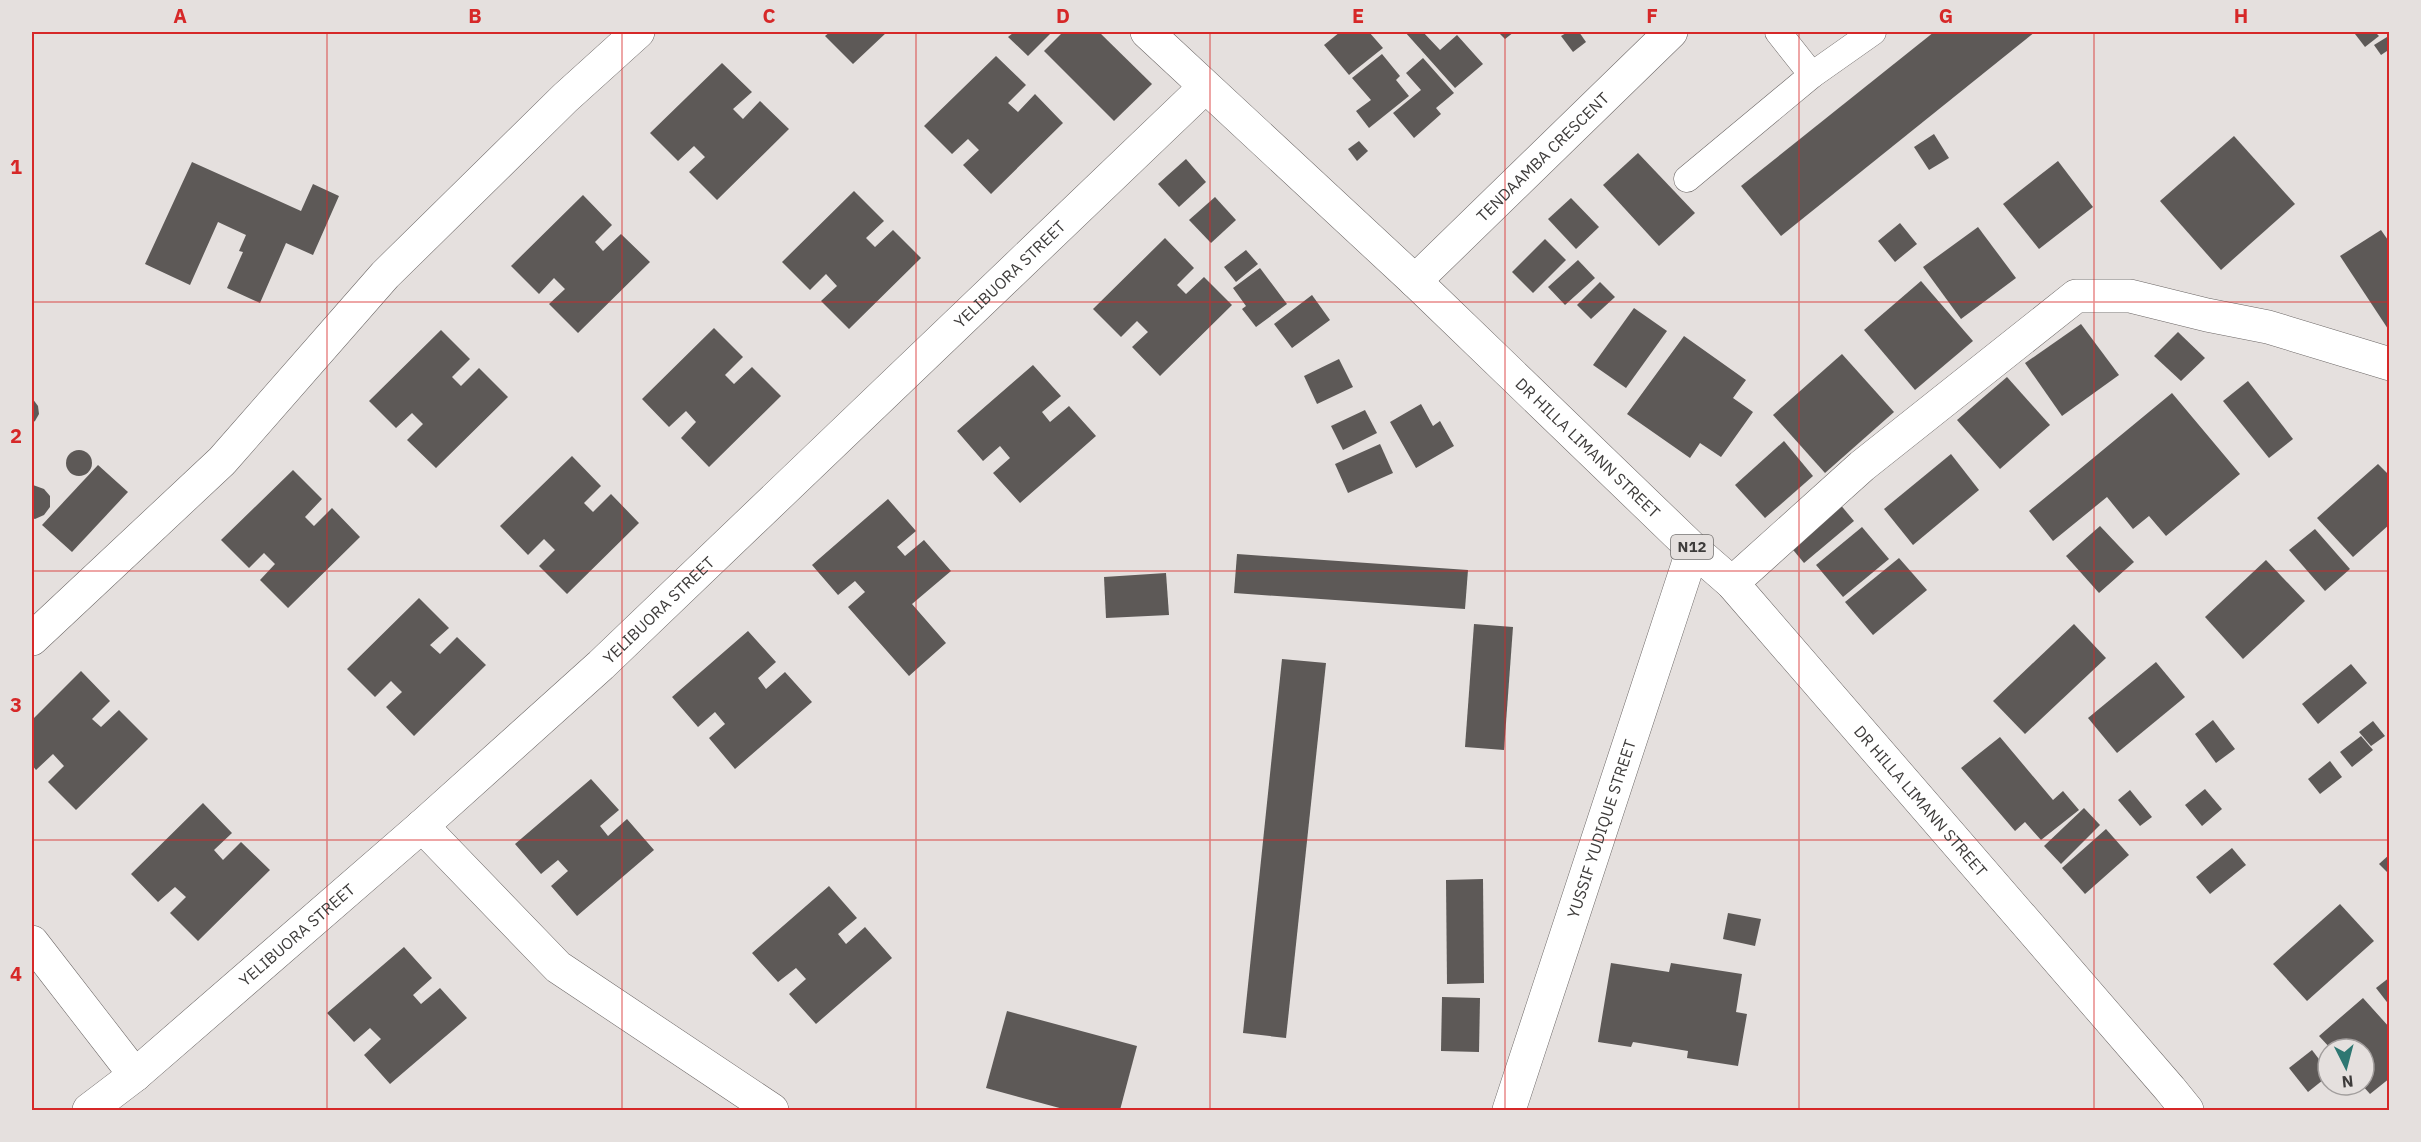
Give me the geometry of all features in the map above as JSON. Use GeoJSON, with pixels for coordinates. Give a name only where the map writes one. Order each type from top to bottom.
{"type":"FeatureCollection","features":[{"type":"Feature","properties":{"kind":"main road"},"geometry":{"type":"LineString","coordinates":[[32,639],[222,461],[385,275],[566,98],[638,32]]}},
{"type":"Feature","properties":{"kind":"main road","name":"DR HILLA LIMANN STREET"},"geometry":{"type":"LineString","coordinates":[[1147,32],[1415,281],[1693,549],[1732,583],[2187,1110]]}},
{"type":"Feature","properties":{"kind":"main road","name":"TENDAAMBA CRESCENT"},"geometry":{"type":"LineString","coordinates":[[1415,281],[1671,32]]}},
{"type":"Feature","properties":{"kind":"main road","name":"YELIBUORA STREET"},"geometry":{"type":"LineString","coordinates":[[89,1110],[135,1075],[422,826],[601,665],[1205,87]]}},
{"type":"Feature","properties":{"kind":"main road"},"geometry":{"type":"LineString","coordinates":[[1732,583],[1862,466],[2076,296],[2130,296],[2268,327],[2390,364]]}},
{"type":"Feature","properties":{"kind":"main road","name":"YUSSIF YUDIQUE STREET"},"geometry":{"type":"LineString","coordinates":[[1509,1110],[1693,549]]}},
{"type":"Feature","properties":{"kind":"main road"},"geometry":{"type":"LineString","coordinates":[[422,826],[558,967],[772,1110]]}},
{"type":"Feature","properties":{"kind":"main road"},"geometry":{"type":"LineString","coordinates":[[32,942],[135,1075]]}},
{"type":"Feature","properties":{"kind":"lane"},"geometry":{"type":"LineString","coordinates":[[1778,32],[1812,75]]}},
{"type":"Feature","properties":{"kind":"lane"},"geometry":{"type":"LineString","coordinates":[[1687,179],[1812,75],[1873,32]]}},
{"type":"Feature","properties":{"kind":"building"},"geometry":{"type":"Polygon","coordinates":[[[830,32],[887,32],[853,64],[825,36],[830,32]]]}},
{"type":"Feature","properties":{"kind":"building"},"geometry":{"type":"Polygon","coordinates":[[[1011,32],[1052,32],[1028,56],[1008,37],[1013,33],[1011,32]]]}},
{"type":"Feature","properties":{"kind":"building"},"geometry":{"type":"Polygon","coordinates":[[[1063,32],[1099,32],[1152,84],[1114,121],[1044,51],[1063,32]]]}},
{"type":"Feature","properties":{"kind":"building"},"geometry":{"type":"Polygon","coordinates":[[[1340,32],[1369,32],[1383,48],[1349,75],[1324,45],[1340,32]]]}},
{"type":"Feature","properties":{"kind":"building"},"geometry":{"type":"Polygon","coordinates":[[[1405,32],[1423,32],[1440,50],[1457,35],[1483,64],[1455,88],[1405,32]]]}},
{"type":"Feature","properties":{"kind":"building"},"geometry":{"type":"Polygon","coordinates":[[[1498,32],[1514,32],[1505,39],[1498,32]]]}},
{"type":"Feature","properties":{"kind":"building"},"geometry":{"type":"Polygon","coordinates":[[[1568,32],[1579,32],[1586,42],[1573,52],[1561,36],[1568,32]]]}},
{"type":"Feature","properties":{"kind":"building"},"geometry":{"type":"Polygon","coordinates":[[[1934,32],[2035,32],[1781,236],[1741,186],[1934,32]]]}},
{"type":"Feature","properties":{"kind":"building"},"geometry":{"type":"Polygon","coordinates":[[[2375,32],[2379,36],[2365,47],[2355,34],[2375,32]]]}},
{"type":"Feature","properties":{"kind":"building"},"geometry":{"type":"Polygon","coordinates":[[[2387,37],[2390,49],[2381,55],[2374,45],[2387,37]]]}},
{"type":"Feature","properties":{"kind":"building"},"geometry":{"type":"Polygon","coordinates":[[[1382,54],[1400,76],[1396,80],[1409,96],[1369,128],[1356,111],[1371,100],[1352,78],[1382,54]]]}},
{"type":"Feature","properties":{"kind":"building"},"geometry":{"type":"Polygon","coordinates":[[[996,56],[1026,85],[1008,103],[1018,112],[1035,94],[1063,123],[991,194],[963,165],[979,150],[968,139],[952,154],[924,126],[996,56]]]}},
{"type":"Feature","properties":{"kind":"building"},"geometry":{"type":"Polygon","coordinates":[[[1423,58],[1454,93],[1436,108],[1441,114],[1414,138],[1393,113],[1421,90],[1406,73],[1423,58]]]}},
{"type":"Feature","properties":{"kind":"building"},"geometry":{"type":"Polygon","coordinates":[[[722,63],[752,92],[733,109],[743,119],[760,101],[789,129],[717,200],[689,172],[705,157],[694,146],[678,161],[650,133],[722,63]]]}},
{"type":"Feature","properties":{"kind":"building"},"geometry":{"type":"Polygon","coordinates":[[[1934,134],[1949,158],[1929,170],[1914,147],[1934,134]]]}},
{"type":"Feature","properties":{"kind":"building"},"geometry":{"type":"Polygon","coordinates":[[[2234,136],[2295,204],[2221,270],[2160,201],[2234,136]]]}},
{"type":"Feature","properties":{"kind":"building"},"geometry":{"type":"Polygon","coordinates":[[[1359,141],[1368,151],[1357,161],[1348,149],[1359,141]]]}},
{"type":"Feature","properties":{"kind":"building"},"geometry":{"type":"Polygon","coordinates":[[[1638,153],[1695,213],[1659,246],[1603,185],[1638,153]]]}},
{"type":"Feature","properties":{"kind":"building"},"geometry":{"type":"Polygon","coordinates":[[[1186,159],[1206,182],[1179,207],[1158,184],[1186,159]]]}},
{"type":"Feature","properties":{"kind":"building"},"geometry":{"type":"Polygon","coordinates":[[[2058,161],[2093,207],[2039,249],[2003,204],[2058,161]]]}},
{"type":"Feature","properties":{"kind":"building"},"geometry":{"type":"Polygon","coordinates":[[[192,162],[301,211],[313,184],[339,196],[313,255],[286,243],[260,303],[227,288],[243,252],[239,251],[246,235],[218,222],[190,285],[145,264],[192,162]]]}},
{"type":"Feature","properties":{"kind":"building"},"geometry":{"type":"Polygon","coordinates":[[[854,191],[884,221],[866,238],[875,247],[893,230],[921,258],[849,329],[821,301],[837,286],[826,274],[810,290],[782,262],[854,191]]]}},
{"type":"Feature","properties":{"kind":"building"},"geometry":{"type":"Polygon","coordinates":[[[583,195],[612,225],[595,242],[603,251],[621,234],[650,262],[578,333],[549,304],[565,289],[554,278],[539,294],[511,266],[583,195]]]}},
{"type":"Feature","properties":{"kind":"building"},"geometry":{"type":"Polygon","coordinates":[[[1215,197],[1236,220],[1211,243],[1189,220],[1215,197]]]}},
{"type":"Feature","properties":{"kind":"building"},"geometry":{"type":"Polygon","coordinates":[[[1571,198],[1599,227],[1576,249],[1548,219],[1571,198]]]}},
{"type":"Feature","properties":{"kind":"building"},"geometry":{"type":"Polygon","coordinates":[[[1900,223],[1917,244],[1895,262],[1878,241],[1900,223]]]}},
{"type":"Feature","properties":{"kind":"building"},"geometry":{"type":"Polygon","coordinates":[[[1978,227],[2016,278],[1961,319],[1923,267],[1978,227]]]}},
{"type":"Feature","properties":{"kind":"building"},"geometry":{"type":"Polygon","coordinates":[[[2381,230],[2390,243],[2390,332],[2340,256],[2381,230]]]}},
{"type":"Feature","properties":{"kind":"building"},"geometry":{"type":"Polygon","coordinates":[[[1165,238],[1194,268],[1177,285],[1186,294],[1204,277],[1232,305],[1160,376],[1132,347],[1148,332],[1137,321],[1121,337],[1093,309],[1165,238]]]}},
{"type":"Feature","properties":{"kind":"building"},"geometry":{"type":"Polygon","coordinates":[[[1545,239],[1566,260],[1533,293],[1512,272],[1545,239]]]}},
{"type":"Feature","properties":{"kind":"building"},"geometry":{"type":"Polygon","coordinates":[[[1246,250],[1258,264],[1236,282],[1224,267],[1246,250]]]}},
{"type":"Feature","properties":{"kind":"building"},"geometry":{"type":"Polygon","coordinates":[[[1578,260],[1595,278],[1565,305],[1548,287],[1578,260]]]}},
{"type":"Feature","properties":{"kind":"building"},"geometry":{"type":"Polygon","coordinates":[[[1260,268],[1287,304],[1256,327],[1242,309],[1246,306],[1233,288],[1260,268]]]}},
{"type":"Feature","properties":{"kind":"building"},"geometry":{"type":"Polygon","coordinates":[[[1921,281],[1973,341],[1915,390],[1864,330],[1921,281]]]}},
{"type":"Feature","properties":{"kind":"building"},"geometry":{"type":"Polygon","coordinates":[[[1600,282],[1615,297],[1591,319],[1577,305],[1600,282]]]}},
{"type":"Feature","properties":{"kind":"building"},"geometry":{"type":"Polygon","coordinates":[[[1312,295],[1330,320],[1292,348],[1274,324],[1312,295]]]}},
{"type":"Feature","properties":{"kind":"building"},"geometry":{"type":"Polygon","coordinates":[[[1634,308],[1667,331],[1626,388],[1593,365],[1634,308]]]}},
{"type":"Feature","properties":{"kind":"building"},"geometry":{"type":"Polygon","coordinates":[[[2081,324],[2119,375],[2062,416],[2025,363],[2081,324]]]}},
{"type":"Feature","properties":{"kind":"building"},"geometry":{"type":"Polygon","coordinates":[[[714,328],[743,357],[725,375],[734,384],[752,367],[781,396],[709,467],[681,438],[696,422],[686,411],[669,427],[642,399],[714,328]]]}},
{"type":"Feature","properties":{"kind":"building"},"geometry":{"type":"Polygon","coordinates":[[[441,330],[470,359],[452,377],[461,386],[479,368],[508,397],[436,468],[407,440],[423,424],[412,413],[396,428],[369,401],[441,330]]]}},
{"type":"Feature","properties":{"kind":"building"},"geometry":{"type":"Polygon","coordinates":[[[2178,332],[2205,358],[2181,381],[2154,356],[2178,332]]]}},
{"type":"Feature","properties":{"kind":"building"},"geometry":{"type":"Polygon","coordinates":[[[1684,336],[1746,380],[1733,398],[1753,412],[1721,457],[1700,443],[1690,458],[1627,414],[1684,336]]]}},
{"type":"Feature","properties":{"kind":"building"},"geometry":{"type":"Polygon","coordinates":[[[1842,354],[1894,412],[1825,473],[1773,415],[1842,354]]]}},
{"type":"Feature","properties":{"kind":"building"},"geometry":{"type":"Polygon","coordinates":[[[1339,359],[1353,387],[1317,404],[1304,376],[1339,359]]]}},
{"type":"Feature","properties":{"kind":"building"},"geometry":{"type":"Polygon","coordinates":[[[1033,365],[1061,396],[1042,412],[1050,422],[1069,406],[1096,436],[1020,503],[993,473],[1010,458],[1000,446],[983,461],[957,431],[1033,365]]]}},
{"type":"Feature","properties":{"kind":"building"},"geometry":{"type":"Polygon","coordinates":[[[2007,377],[2050,425],[2000,469],[1957,420],[2007,377]]]}},
{"type":"Feature","properties":{"kind":"building"},"geometry":{"type":"Polygon","coordinates":[[[2248,381],[2293,439],[2269,458],[2223,401],[2248,381]]]}},
{"type":"Feature","properties":{"kind":"building"},"geometry":{"type":"Polygon","coordinates":[[[2172,393],[2240,474],[2166,536],[2149,516],[2133,529],[2107,497],[2053,541],[2029,511],[2172,393]]]}},
{"type":"Feature","properties":{"kind":"building"},"geometry":{"type":"Polygon","coordinates":[[[32,398],[38,406],[39,414],[32,423],[32,398]]]}},
{"type":"Feature","properties":{"kind":"building"},"geometry":{"type":"Polygon","coordinates":[[[1421,404],[1433,426],[1440,421],[1454,446],[1416,468],[1390,422],[1421,404]]]}},
{"type":"Feature","properties":{"kind":"building"},"geometry":{"type":"Polygon","coordinates":[[[1365,410],[1377,433],[1343,450],[1331,426],[1365,410]]]}},
{"type":"Feature","properties":{"kind":"building"},"geometry":{"type":"Polygon","coordinates":[[[1784,441],[1813,476],[1765,518],[1735,485],[1784,441]]]}},
{"type":"Feature","properties":{"kind":"building"},"geometry":{"type":"Polygon","coordinates":[[[1380,444],[1393,473],[1348,493],[1335,464],[1380,444]]]}},
{"type":"Feature","properties":{"kind":"building"},"geometry":{"type":"Polygon","coordinates":[[[79,450],[88,454],[92,463],[88,472],[79,476],[70,472],[66,463],[70,454],[79,450]]]}},
{"type":"Feature","properties":{"kind":"building"},"geometry":{"type":"Polygon","coordinates":[[[1951,454],[1979,490],[1913,545],[1884,509],[1951,454]]]}},
{"type":"Feature","properties":{"kind":"building"},"geometry":{"type":"Polygon","coordinates":[[[572,456],[601,486],[584,503],[593,512],[611,494],[639,523],[567,594],[539,566],[555,550],[544,539],[528,555],[500,526],[572,456]]]}},
{"type":"Feature","properties":{"kind":"building"},"geometry":{"type":"Polygon","coordinates":[[[2378,464],[2390,476],[2390,524],[2353,557],[2317,518],[2378,464]]]}},
{"type":"Feature","properties":{"kind":"building"},"geometry":{"type":"Polygon","coordinates":[[[98,465],[128,492],[72,552],[42,525],[98,465]]]}},
{"type":"Feature","properties":{"kind":"building"},"geometry":{"type":"Polygon","coordinates":[[[293,470],[322,499],[305,517],[314,526],[332,508],[360,537],[288,608],[260,580],[275,564],[264,553],[249,568],[221,540],[293,470]]]}},
{"type":"Feature","properties":{"kind":"building"},"geometry":{"type":"Polygon","coordinates":[[[33,485],[44,489],[50,496],[50,507],[44,515],[35,519],[32,518],[33,485]]]}},
{"type":"Feature","properties":{"kind":"building"},"geometry":{"type":"Polygon","coordinates":[[[1834,497],[1854,521],[1804,563],[1784,539],[1834,497]]]}},
{"type":"Feature","properties":{"kind":"building"},"geometry":{"type":"Polygon","coordinates":[[[888,499],[916,531],[897,547],[905,556],[924,540],[951,571],[912,604],[946,643],[909,676],[848,607],[865,592],[855,581],[838,595],[812,565],[888,499]]]}},
{"type":"Feature","properties":{"kind":"building"},"geometry":{"type":"Polygon","coordinates":[[[2100,526],[2134,562],[2099,593],[2066,556],[2100,526]]]}},
{"type":"Feature","properties":{"kind":"building"},"geometry":{"type":"Polygon","coordinates":[[[1862,527],[1889,559],[1843,597],[1816,565],[1862,527]]]}},
{"type":"Feature","properties":{"kind":"building"},"geometry":{"type":"Polygon","coordinates":[[[2315,529],[2350,569],[2325,591],[2289,550],[2315,529]]]}},
{"type":"Feature","properties":{"kind":"building"},"geometry":{"type":"Polygon","coordinates":[[[1237,554],[1468,570],[1465,609],[1234,593],[1237,554]]]}},
{"type":"Feature","properties":{"kind":"building"},"geometry":{"type":"Polygon","coordinates":[[[1899,558],[1927,590],[1873,635],[1845,602],[1899,558]]]}},
{"type":"Feature","properties":{"kind":"building"},"geometry":{"type":"Polygon","coordinates":[[[2266,560],[2305,601],[2243,659],[2205,617],[2266,560]]]}},
{"type":"Feature","properties":{"kind":"building"},"geometry":{"type":"Polygon","coordinates":[[[1166,573],[1169,615],[1106,618],[1104,577],[1166,573]]]}},
{"type":"Feature","properties":{"kind":"building"},"geometry":{"type":"Polygon","coordinates":[[[419,598],[449,628],[430,645],[440,654],[457,637],[486,665],[414,736],[386,707],[402,692],[391,681],[375,697],[347,669],[419,598]]]}},
{"type":"Feature","properties":{"kind":"building"},"geometry":{"type":"Polygon","coordinates":[[[1474,624],[1513,627],[1504,750],[1465,747],[1474,624]]]}},
{"type":"Feature","properties":{"kind":"building"},"geometry":{"type":"Polygon","coordinates":[[[2074,624],[2106,658],[2025,734],[1993,701],[2074,624]]]}},
{"type":"Feature","properties":{"kind":"building"},"geometry":{"type":"Polygon","coordinates":[[[748,631],[776,662],[758,678],[766,689],[785,672],[812,702],[735,769],[709,738],[725,724],[715,712],[698,727],[672,697],[748,631]]]}},
{"type":"Feature","properties":{"kind":"building"},"geometry":{"type":"Polygon","coordinates":[[[1282,659],[1326,663],[1286,1038],[1243,1033],[1282,659]]]}},
{"type":"Feature","properties":{"kind":"building"},"geometry":{"type":"Polygon","coordinates":[[[2156,662],[2185,697],[2117,753],[2088,718],[2156,662]]]}},
{"type":"Feature","properties":{"kind":"building"},"geometry":{"type":"Polygon","coordinates":[[[2351,664],[2367,683],[2318,724],[2302,704],[2351,664]]]}},
{"type":"Feature","properties":{"kind":"building"},"geometry":{"type":"Polygon","coordinates":[[[81,671],[110,701],[92,719],[101,727],[119,710],[148,739],[76,810],[48,782],[64,766],[53,754],[36,770],[32,765],[32,720],[81,671]]]}},
{"type":"Feature","properties":{"kind":"building"},"geometry":{"type":"Polygon","coordinates":[[[2213,720],[2235,749],[2216,763],[2195,734],[2213,720]]]}},
{"type":"Feature","properties":{"kind":"building"},"geometry":{"type":"Polygon","coordinates":[[[2373,721],[2385,736],[2371,746],[2359,732],[2373,721]]]}},
{"type":"Feature","properties":{"kind":"building"},"geometry":{"type":"Polygon","coordinates":[[[2361,736],[2373,750],[2352,767],[2340,752],[2361,736]]]}},
{"type":"Feature","properties":{"kind":"building"},"geometry":{"type":"Polygon","coordinates":[[[2000,737],[2053,800],[2063,791],[2079,810],[2041,840],[2025,822],[2015,831],[1961,768],[2000,737]]]}},
{"type":"Feature","properties":{"kind":"building"},"geometry":{"type":"Polygon","coordinates":[[[2330,761],[2342,777],[2320,794],[2308,779],[2330,761]]]}},
{"type":"Feature","properties":{"kind":"building"},"geometry":{"type":"Polygon","coordinates":[[[591,779],[619,810],[600,826],[608,836],[627,819],[654,850],[577,916],[551,886],[568,871],[558,860],[541,874],[515,844],[591,779]]]}},
{"type":"Feature","properties":{"kind":"building"},"geometry":{"type":"Polygon","coordinates":[[[2205,789],[2222,809],[2202,826],[2185,805],[2205,789]]]}},
{"type":"Feature","properties":{"kind":"building"},"geometry":{"type":"Polygon","coordinates":[[[2130,790],[2152,817],[2140,826],[2118,800],[2130,790]]]}},
{"type":"Feature","properties":{"kind":"building"},"geometry":{"type":"Polygon","coordinates":[[[203,803],[232,833],[214,850],[223,860],[241,842],[270,870],[198,941],[170,913],[186,897],[175,887],[158,902],[131,874],[203,803]]]}},
{"type":"Feature","properties":{"kind":"building"},"geometry":{"type":"Polygon","coordinates":[[[2084,808],[2100,825],[2061,864],[2044,846],[2084,808]]]}},
{"type":"Feature","properties":{"kind":"building"},"geometry":{"type":"Polygon","coordinates":[[[2106,829],[2129,855],[2085,894],[2062,868],[2106,829]]]}},
{"type":"Feature","properties":{"kind":"building"},"geometry":{"type":"Polygon","coordinates":[[[2232,848],[2246,865],[2210,894],[2196,877],[2232,848]]]}},
{"type":"Feature","properties":{"kind":"building"},"geometry":{"type":"Polygon","coordinates":[[[2390,854],[2390,875],[2379,864],[2390,854]]]}},
{"type":"Feature","properties":{"kind":"building"},"geometry":{"type":"Polygon","coordinates":[[[1483,879],[1484,983],[1447,984],[1446,880],[1483,879]]]}},
{"type":"Feature","properties":{"kind":"building"},"geometry":{"type":"Polygon","coordinates":[[[829,886],[857,918],[838,934],[846,944],[865,927],[892,958],[816,1024],[789,994],[806,979],[796,968],[778,982],[752,953],[829,886]]]}},
{"type":"Feature","properties":{"kind":"building"},"geometry":{"type":"Polygon","coordinates":[[[2340,904],[2374,941],[2307,1001],[2273,964],[2340,904]]]}},
{"type":"Feature","properties":{"kind":"building"},"geometry":{"type":"Polygon","coordinates":[[[1728,913],[1761,919],[1755,946],[1723,939],[1728,913]]]}},
{"type":"Feature","properties":{"kind":"building"},"geometry":{"type":"Polygon","coordinates":[[[404,947],[432,978],[413,995],[421,1004],[440,988],[467,1018],[390,1084],[364,1055],[381,1039],[370,1028],[354,1042],[327,1013],[404,947]]]}},
{"type":"Feature","properties":{"kind":"building"},"geometry":{"type":"Polygon","coordinates":[[[1611,963],[1669,972],[1671,963],[1742,974],[1736,1012],[1747,1014],[1738,1066],[1687,1058],[1688,1051],[1633,1042],[1631,1047],[1598,1042],[1611,963]]]}},
{"type":"Feature","properties":{"kind":"building"},"geometry":{"type":"Polygon","coordinates":[[[2390,977],[2390,1006],[2376,988],[2390,977]]]}},
{"type":"Feature","properties":{"kind":"building"},"geometry":{"type":"Polygon","coordinates":[[[1442,997],[1480,998],[1479,1052],[1441,1051],[1442,997]]]}},
{"type":"Feature","properties":{"kind":"building"},"geometry":{"type":"Polygon","coordinates":[[[2363,998],[2390,1028],[2390,1078],[2376,1089],[2376,1037],[2319,1036],[2363,998]]]}},
{"type":"Feature","properties":{"kind":"building"},"geometry":{"type":"Polygon","coordinates":[[[1007,1011],[1137,1046],[1120,1110],[1067,1110],[986,1088],[1007,1011]]]}},
{"type":"Feature","properties":{"kind":"building"},"geometry":{"type":"Polygon","coordinates":[[[2312,1050],[2316,1055],[2316,1086],[2308,1092],[2289,1068],[2312,1050]]]}}]}
